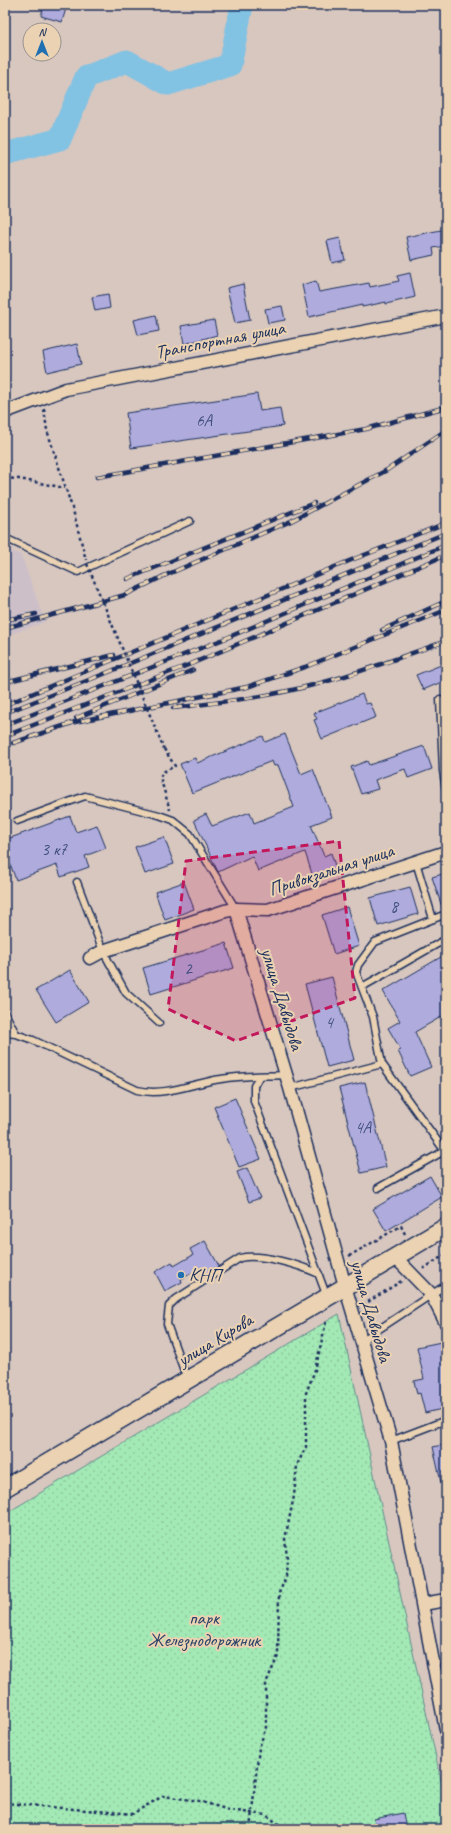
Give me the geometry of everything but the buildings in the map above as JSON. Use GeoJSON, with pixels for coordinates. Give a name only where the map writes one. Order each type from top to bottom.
{"type":"FeatureCollection","features":[{"type":"Feature","properties":{"kind":"main road","name":"улица Кирова"},"geometry":{"type":"LineString","coordinates":[[5,1488],[345,1286],[396,1258],[446,1227]]}},
{"type":"Feature","properties":{"kind":"street","name":"Транспортная улица"},"geometry":{"type":"LineString","coordinates":[[5,412],[66,389],[446,316]]}},
{"type":"Feature","properties":{"kind":"street","name":"Привокзальная улица"},"geometry":{"type":"LineString","coordinates":[[90,958],[103,951],[225,910],[268,910],[446,852]]}},
{"type":"Feature","properties":{"kind":"street","name":"улица Давыдова"},"geometry":{"type":"LineString","coordinates":[[236,909],[290,1088],[345,1286],[391,1441],[446,1730]]}},
{"type":"Feature","properties":{"kind":"street"},"geometry":{"type":"LineString","coordinates":[[396,1258],[431,1294],[446,1323]]}},
{"type":"Feature","properties":{"kind":"street"},"geometry":{"type":"LineString","coordinates":[[423,1604],[446,1600]]}},
{"type":"Feature","properties":{"kind":"lane"},"geometry":{"type":"LineString","coordinates":[[5,538],[78,572],[190,522]]}},
{"type":"Feature","properties":{"kind":"lane"},"geometry":{"type":"LineString","coordinates":[[440,699],[443,772],[446,790]]}},
{"type":"Feature","properties":{"kind":"lane"},"geometry":{"type":"LineString","coordinates":[[17,821],[84,796],[173,820],[190,834],[236,909]]}},
{"type":"Feature","properties":{"kind":"lane"},"geometry":{"type":"LineString","coordinates":[[416,862],[434,919]]}},
{"type":"Feature","properties":{"kind":"lane"},"geometry":{"type":"LineString","coordinates":[[76,882],[103,951],[126,993],[159,1023]]}},
{"type":"Feature","properties":{"kind":"lane"},"geometry":{"type":"LineString","coordinates":[[378,1188],[445,1150],[382,1064],[373,1016],[356,972],[358,965],[375,942],[446,914]]}},
{"type":"Feature","properties":{"kind":"lane"},"geometry":{"type":"LineString","coordinates":[[362,987],[446,939]]}},
{"type":"Feature","properties":{"kind":"lane"},"geometry":{"type":"LineString","coordinates":[[5,1013],[16,1034]]}},
{"type":"Feature","properties":{"kind":"lane"},"geometry":{"type":"LineString","coordinates":[[5,1033],[16,1034],[33,1040],[137,1090],[148,1092],[159,1092],[221,1079],[286,1075]]}},
{"type":"Feature","properties":{"kind":"lane"},"geometry":{"type":"LineString","coordinates":[[290,1088],[382,1064]]}},
{"type":"Feature","properties":{"kind":"lane"},"geometry":{"type":"LineString","coordinates":[[259,1077],[254,1086],[254,1101],[327,1297]]}},
{"type":"Feature","properties":{"kind":"lane"},"geometry":{"type":"LineString","coordinates":[[187,1380],[167,1324],[169,1306],[176,1298],[240,1258],[248,1256],[303,1266],[319,1274]]}},
{"type":"Feature","properties":{"kind":"lane"},"geometry":{"type":"LineString","coordinates":[[361,1341],[446,1285]]}},
{"type":"Feature","properties":{"kind":"lane"},"geometry":{"type":"LineString","coordinates":[[391,1441],[446,1420]]}},
{"type":"Feature","properties":{"kind":"path"},"geometry":{"type":"LineString","coordinates":[[42,399],[47,430],[66,488],[87,564],[164,749],[175,766],[162,772],[160,777],[173,820]]}},
{"type":"Feature","properties":{"kind":"path"},"geometry":{"type":"LineString","coordinates":[[5,478],[19,479],[66,488]]}},
{"type":"Feature","properties":{"kind":"path"},"geometry":{"type":"LineString","coordinates":[[353,1312],[446,1254]]}},
{"type":"Feature","properties":{"kind":"path"},"geometry":{"type":"LineString","coordinates":[[250,1829],[259,1748],[266,1727],[266,1683],[278,1656],[279,1593],[286,1577],[288,1558],[285,1539],[294,1496],[297,1465],[306,1447],[306,1393],[315,1370],[326,1322]]}},
{"type":"Feature","properties":{"kind":"path"},"geometry":{"type":"LineString","coordinates":[[5,1803],[132,1814],[163,1796],[199,1801],[229,1810],[266,1815],[286,1829]]}},
{"type":"Feature","properties":{"kind":"highlighted area"},"geometry":{"type":"Polygon","coordinates":[[[339,841],[355,998],[236,1041],[168,1009],[186,861],[339,841]]]}},
{"type":"Feature","properties":{"kind":"shaded area"},"geometry":{"type":"Polygon","coordinates":[[[5,548],[21,555],[45,622],[5,636],[5,548]]]}},
{"type":"Feature","properties":{"kind":"green space","name":"парк Железнодорожник"},"geometry":{"type":"Polygon","coordinates":[[[339,1314],[446,1803],[446,1829],[5,1829],[5,1514],[339,1314]]]}},
{"type":"Feature","properties":{"kind":"waterway"},"geometry":{"type":"LineString","coordinates":[[5,154],[60,139],[86,77],[127,61],[168,84],[230,65],[242,5]]}},
{"type":"Feature","properties":{"kind":"railway"},"geometry":{"type":"LineString","coordinates":[[97,477],[366,429],[446,407]]}},
{"type":"Feature","properties":{"kind":"railway"},"geometry":{"type":"LineString","coordinates":[[5,628],[125,595],[166,575],[291,521],[387,470],[446,430]]}},
{"type":"Feature","properties":{"kind":"railway"},"geometry":{"type":"LineString","coordinates":[[127,579],[314,503]]}},
{"type":"Feature","properties":{"kind":"railway"},"geometry":{"type":"LineString","coordinates":[[5,705],[349,561],[446,523]]}},
{"type":"Feature","properties":{"kind":"railway"},"geometry":{"type":"LineString","coordinates":[[5,713],[104,674],[446,533]]}},
{"type":"Feature","properties":{"kind":"railway"},"geometry":{"type":"LineString","coordinates":[[5,725],[224,639],[446,545]]}},
{"type":"Feature","properties":{"kind":"railway"},"geometry":{"type":"LineString","coordinates":[[5,736],[191,664],[446,555]]}},
{"type":"Feature","properties":{"kind":"railway"},"geometry":{"type":"LineString","coordinates":[[382,630],[446,601]]}},
{"type":"Feature","properties":{"kind":"railway"},"geometry":{"type":"LineString","coordinates":[[13,743],[75,722],[247,687],[305,667],[446,610]]}},
{"type":"Feature","properties":{"kind":"railway"},"geometry":{"type":"LineString","coordinates":[[5,620],[36,614]]}},
{"type":"Feature","properties":{"kind":"railway"},"geometry":{"type":"LineString","coordinates":[[173,708],[245,699],[299,689],[350,675],[446,641]]}},
{"type":"Feature","properties":{"kind":"railway"},"geometry":{"type":"LineString","coordinates":[[5,682],[114,655]]}},
{"type":"Feature","properties":{"kind":"railway"},"geometry":{"type":"LineString","coordinates":[[76,718],[193,670]]}},
{"type":"Feature","properties":{"kind":"place","name":"КНП"},"geometry":{"type":"Point","coordinates":[181,1275]}}]}
